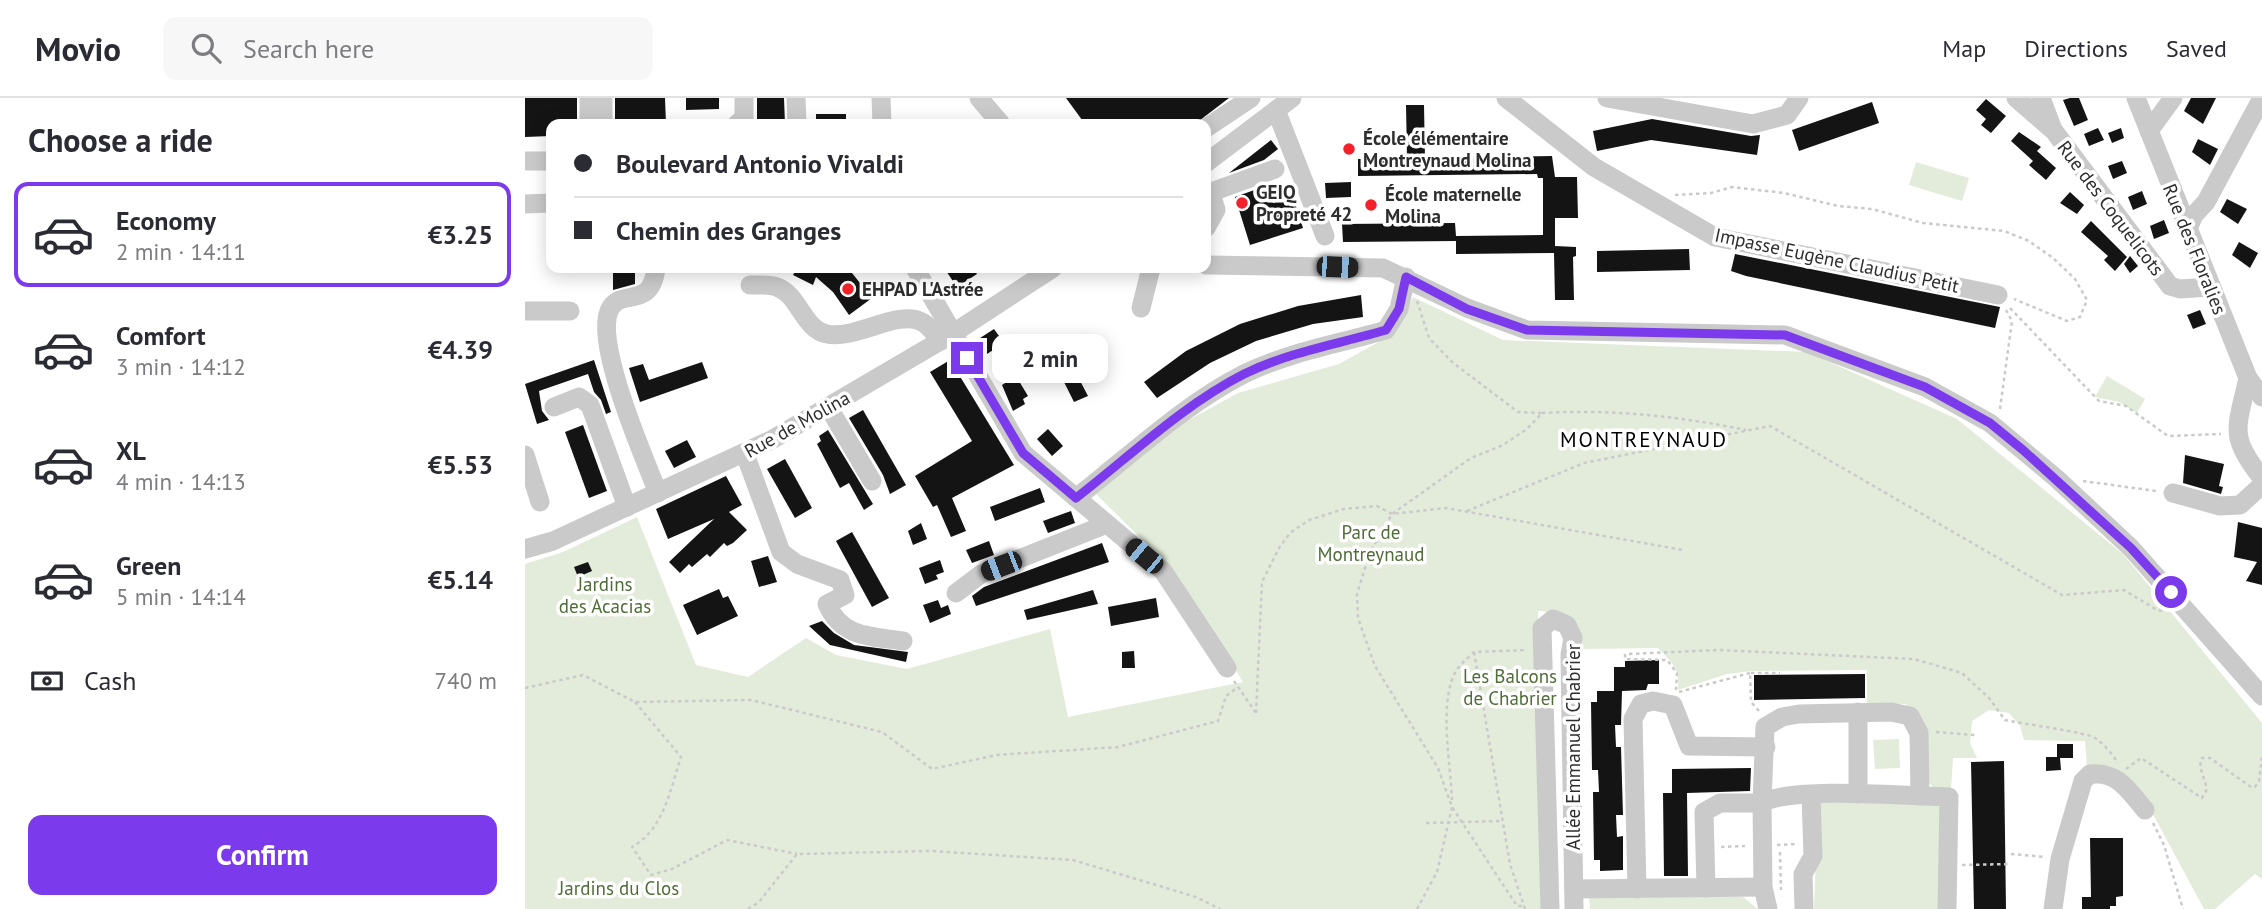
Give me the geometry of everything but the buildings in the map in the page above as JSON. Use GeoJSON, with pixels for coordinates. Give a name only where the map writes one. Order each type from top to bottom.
{"type":"FeatureCollection","features":[{"type":"Feature","properties":{"kind":"street"},"geometry":{"type":"LineString","coordinates":[[589,98],[589,119]]}},
{"type":"Feature","properties":{"kind":"street"},"geometry":{"type":"LineString","coordinates":[[603,98],[603,119]]}},
{"type":"Feature","properties":{"kind":"street"},"geometry":{"type":"LineString","coordinates":[[743,119],[744,98]]}},
{"type":"Feature","properties":{"kind":"street"},"geometry":{"type":"LineString","coordinates":[[796,98],[797,119]]}},
{"type":"Feature","properties":{"kind":"street"},"geometry":{"type":"LineString","coordinates":[[881,98],[882,119]]}},
{"type":"Feature","properties":{"kind":"street"},"geometry":{"type":"LineString","coordinates":[[979,98],[997,119]]}},
{"type":"Feature","properties":{"kind":"street"},"geometry":{"type":"LineString","coordinates":[[1211,125],[1251,98]]}},
{"type":"Feature","properties":{"kind":"street","name":"Impasse Eugène Claudius Petit"},"geometry":{"type":"LineString","coordinates":[[1506,98],[1594,167],[1715,237],[1998,295]]}},
{"type":"Feature","properties":{"kind":"street"},"geometry":{"type":"LineString","coordinates":[[1607,98],[1753,124],[1787,115],[1799,98]]}},
{"type":"Feature","properties":{"kind":"street","name":"Rue des Coquelicots"},"geometry":{"type":"LineString","coordinates":[[2015,98],[2053,131],[2170,286],[2180,289],[2209,286]]}},
{"type":"Feature","properties":{"kind":"street","name":"Rue des Coquelicots"},"geometry":{"type":"LineString","coordinates":[[2041,98],[2053,131]]}},
{"type":"Feature","properties":{"kind":"street","name":"Rue des Floralies"},"geometry":{"type":"LineString","coordinates":[[2136,98],[2248,379],[2262,397]]}},
{"type":"Feature","properties":{"kind":"street"},"geometry":{"type":"LineString","coordinates":[[2149,131],[2173,98]]}},
{"type":"Feature","properties":{"kind":"street"},"geometry":{"type":"LineString","coordinates":[[2187,231],[2194,215],[2206,202],[2262,98]]}},
{"type":"Feature","properties":{"kind":"street"},"geometry":{"type":"LineString","coordinates":[[1211,159],[1284,104],[1325,236]]}},
{"type":"Feature","properties":{"kind":"street"},"geometry":{"type":"LineString","coordinates":[[525,161],[546,162]]}},
{"type":"Feature","properties":{"kind":"street"},"geometry":{"type":"LineString","coordinates":[[1211,192],[1275,169]]}},
{"type":"Feature","properties":{"kind":"street"},"geometry":{"type":"LineString","coordinates":[[525,191],[546,191]]}},
{"type":"Feature","properties":{"kind":"street"},"geometry":{"type":"LineString","coordinates":[[1211,199],[1216,210],[1211,219]]}},
{"type":"Feature","properties":{"kind":"street"},"geometry":{"type":"LineString","coordinates":[[525,204],[546,203]]}},
{"type":"Feature","properties":{"kind":"street"},"geometry":{"type":"LineString","coordinates":[[1211,265],[1383,268],[1467,309],[1527,330],[1785,335],[1925,387],[1990,423],[2056,478],[2131,548],[2260,691]]}},
{"type":"Feature","properties":{"kind":"street"},"geometry":{"type":"LineString","coordinates":[[655,273],[654,284],[648,291],[614,303],[608,312],[607,334],[626,409],[658,493]]}},
{"type":"Feature","properties":{"kind":"street"},"geometry":{"type":"LineString","coordinates":[[917,273],[947,337],[1023,453],[1163,571],[1227,668]]}},
{"type":"Feature","properties":{"kind":"street","name":"Rue de Molina"},"geometry":{"type":"LineString","coordinates":[[525,549],[553,541],[745,454],[829,408],[947,337],[1044,273]]}},
{"type":"Feature","properties":{"kind":"street"},"geometry":{"type":"LineString","coordinates":[[1141,308],[1150,273]]}},
{"type":"Feature","properties":{"kind":"street"},"geometry":{"type":"LineString","coordinates":[[1076,498],[1208,395],[1245,374],[1316,347],[1386,330],[1414,281]]}},
{"type":"Feature","properties":{"kind":"street"},"geometry":{"type":"LineString","coordinates":[[750,285],[776,287],[790,295],[810,323],[823,334],[839,336],[903,318],[921,321],[947,337]]}},
{"type":"Feature","properties":{"kind":"street"},"geometry":{"type":"LineString","coordinates":[[525,311],[569,311]]}},
{"type":"Feature","properties":{"kind":"street"},"geometry":{"type":"LineString","coordinates":[[2248,379],[2236,433],[2242,453],[2262,478]]}},
{"type":"Feature","properties":{"kind":"street"},"geometry":{"type":"LineString","coordinates":[[555,407],[579,397],[590,405],[627,507]]}},
{"type":"Feature","properties":{"kind":"street"},"geometry":{"type":"LineString","coordinates":[[829,408],[872,481]]}},
{"type":"Feature","properties":{"kind":"street"},"geometry":{"type":"LineString","coordinates":[[745,454],[781,552],[797,564],[840,580],[845,595],[828,604],[835,621],[848,631],[903,642]]}},
{"type":"Feature","properties":{"kind":"street"},"geometry":{"type":"LineString","coordinates":[[525,455],[540,502]]}},
{"type":"Feature","properties":{"kind":"street"},"geometry":{"type":"LineString","coordinates":[[2173,493],[2220,506],[2240,505],[2262,485]]}},
{"type":"Feature","properties":{"kind":"street"},"geometry":{"type":"LineString","coordinates":[[956,593],[981,574],[1107,524]]}},
{"type":"Feature","properties":{"kind":"street","name":"Allée Emmanuel Chabrier"},"geometry":{"type":"LineString","coordinates":[[1550,909],[1542,628],[1553,619],[1567,625],[1573,638],[1570,655],[1574,909]]}},
{"type":"Feature","properties":{"kind":"street"},"geometry":{"type":"LineString","coordinates":[[1637,889],[1633,719],[1641,704],[1653,701],[1673,705],[1689,746],[1766,747]]}},
{"type":"Feature","properties":{"kind":"street"},"geometry":{"type":"LineString","coordinates":[[1858,712],[1859,794]]}},
{"type":"Feature","properties":{"kind":"street"},"geometry":{"type":"LineString","coordinates":[[1775,903],[1763,887],[1765,727],[1782,717],[1799,714],[1902,712],[1915,721],[1919,733],[1920,796]]}},
{"type":"Feature","properties":{"kind":"street"},"geometry":{"type":"LineString","coordinates":[[2053,909],[2060,859],[2083,781],[2090,774],[2105,773],[2117,778],[2145,810]]}},
{"type":"Feature","properties":{"kind":"street"},"geometry":{"type":"LineString","coordinates":[[1706,888],[1704,812],[1720,803],[1762,803],[1774,796],[1811,795],[1949,797],[1947,909]]}},
{"type":"Feature","properties":{"kind":"street"},"geometry":{"type":"LineString","coordinates":[[1804,909],[1803,874],[1813,856],[1811,795]]}},
{"type":"Feature","properties":{"kind":"street"},"geometry":{"type":"LineString","coordinates":[[1574,888],[1763,887]]}},
{"type":"Feature","properties":{"kind":"path"},"geometry":{"type":"LineString","coordinates":[[1655,202],[1667,196],[1711,193],[1733,187],[1784,193],[1838,206],[1872,209],[1911,221],[2004,231],[2029,241],[2053,258],[2079,285],[2087,300],[2080,317],[2067,321],[2004,294],[1998,295]]}},
{"type":"Feature","properties":{"kind":"path"},"geometry":{"type":"LineString","coordinates":[[1414,281],[1429,338],[1438,349],[1518,412],[1596,410],[1698,420],[1749,430]]}},
{"type":"Feature","properties":{"kind":"path"},"geometry":{"type":"LineString","coordinates":[[1990,423],[2000,411],[2012,321],[1998,295]]}},
{"type":"Feature","properties":{"kind":"path"},"geometry":{"type":"LineString","coordinates":[[1998,295],[2099,401],[2126,406],[2168,436],[2236,433]]}},
{"type":"Feature","properties":{"kind":"path"},"geometry":{"type":"LineString","coordinates":[[1474,652],[1510,864],[1525,907],[1517,906],[1452,807],[1438,768],[1375,666],[1358,618],[1357,594],[1370,552],[1392,514],[1419,492],[1471,458],[1503,445],[1527,429],[1542,413]]}},
{"type":"Feature","properties":{"kind":"path"},"geometry":{"type":"LineString","coordinates":[[1467,511],[1584,463],[1770,426],[2062,595],[2124,590],[2157,610],[2188,612]]}},
{"type":"Feature","properties":{"kind":"path"},"geometry":{"type":"LineString","coordinates":[[2082,481],[2173,493]]}},
{"type":"Feature","properties":{"kind":"path"},"geometry":{"type":"LineString","coordinates":[[1227,668],[1256,713],[1262,582],[1279,548],[1290,533],[1310,520],[1344,509],[1377,506],[1392,514],[1446,508],[1683,550]]}},
{"type":"Feature","properties":{"kind":"path"},"geometry":{"type":"LineString","coordinates":[[1417,909],[1437,872],[1452,807],[1445,732],[1452,682],[1457,669],[1474,652],[1527,650]]}},
{"type":"Feature","properties":{"kind":"path"},"geometry":{"type":"LineString","coordinates":[[1675,693],[1677,673],[1671,663],[1659,658],[1625,659],[1627,654],[1719,650],[1914,659],[1962,673],[1989,698],[2005,720],[2061,732],[2084,733],[2102,744],[2123,772],[2141,758],[2199,798],[2207,794],[2200,766],[2205,756],[2251,787],[2258,785],[2262,756]]}},
{"type":"Feature","properties":{"kind":"path"},"geometry":{"type":"LineString","coordinates":[[1751,673],[1751,702],[1765,718],[1765,727]]}},
{"type":"Feature","properties":{"kind":"path"},"geometry":{"type":"LineString","coordinates":[[1653,701],[1653,697],[1669,697],[1730,676],[1780,673]]}},
{"type":"Feature","properties":{"kind":"path"},"geometry":{"type":"LineString","coordinates":[[525,688],[583,675],[635,702],[681,757],[662,814],[649,837],[632,847],[651,874],[672,869],[727,839],[797,854],[931,852],[1073,859],[1196,897],[1220,909]]}},
{"type":"Feature","properties":{"kind":"path"},"geometry":{"type":"LineString","coordinates":[[635,702],[751,700],[882,733],[932,769],[996,755],[1118,747],[1218,720],[1226,696],[1238,687]]}},
{"type":"Feature","properties":{"kind":"path"},"geometry":{"type":"LineString","coordinates":[[1919,733],[1975,735]]}},
{"type":"Feature","properties":{"kind":"path"},"geometry":{"type":"LineString","coordinates":[[2145,810],[2164,845],[2183,909]]}},
{"type":"Feature","properties":{"kind":"path"},"geometry":{"type":"LineString","coordinates":[[1426,823],[1503,821]]}},
{"type":"Feature","properties":{"kind":"path"},"geometry":{"type":"LineString","coordinates":[[1775,903],[1780,845]]}},
{"type":"Feature","properties":{"kind":"path"},"geometry":{"type":"LineString","coordinates":[[748,909],[759,902],[797,854]]}},
{"type":"Feature","properties":{"kind":"path"},"geometry":{"type":"LineString","coordinates":[[2011,854],[2060,859]]}},
{"type":"Feature","properties":{"kind":"path"},"geometry":{"type":"LineString","coordinates":[[1947,865],[2011,864]]}},
{"type":"Feature","properties":{"kind":"green space"},"geometry":{"type":"Polygon","coordinates":[[[1916,162],[1969,178],[1962,201],[1909,185],[1916,162]]]}},
{"type":"Feature","properties":{"kind":"green space","name":"Parc de Montreynaud"},"geometry":{"type":"Polygon","coordinates":[[[1413,297],[1503,340],[1807,352],[1957,419],[2123,554],[2262,723],[2262,879],[2255,874],[2215,909],[2204,909],[2155,818],[2134,787],[2087,768],[2085,741],[2024,740],[2020,726],[2009,713],[1989,710],[1972,721],[1970,743],[1977,758],[1953,758],[1951,790],[1935,789],[1926,780],[1917,712],[1905,704],[1867,706],[1867,670],[1752,671],[1727,674],[1678,690],[1678,677],[1674,667],[1658,648],[1584,649],[1582,641],[1569,622],[1555,614],[1538,611],[1542,909],[525,909],[525,564],[563,552],[637,517],[696,665],[748,677],[806,638],[836,655],[907,669],[1050,629],[1068,717],[1243,682],[1175,572],[1096,494],[1118,476],[1098,467],[1167,414],[1187,421],[1238,393],[1339,364],[1393,334],[1413,297]]]}},
{"type":"Feature","properties":{"kind":"green space"},"geometry":{"type":"Polygon","coordinates":[[[2107,376],[2145,399],[2137,413],[2119,402],[2095,397],[2107,376]]]}},
{"type":"Feature","properties":{"kind":"green space"},"geometry":{"type":"Polygon","coordinates":[[[1899,739],[1900,768],[1875,769],[1873,740],[1899,739]]]}},
{"type":"Feature","properties":{"kind":"green space"},"geometry":{"type":"Polygon","coordinates":[[[1818,799],[1942,799],[1943,909],[1814,909],[1818,799]]]}},
{"type":"Feature","properties":{"kind":"green space"},"geometry":{"type":"Polygon","coordinates":[[[1589,896],[1743,897],[1758,909],[1590,909],[1589,896]]]}},
{"type":"Feature","properties":{"kind":"place","name":"École élémentaire Montreynaud Molina"},"geometry":{"type":"Point","coordinates":[1349,149]}},
{"type":"Feature","properties":{"kind":"place","name":"GEIQ Propreté 42"},"geometry":{"type":"Point","coordinates":[1242,203]}},
{"type":"Feature","properties":{"kind":"place","name":"École maternelle Molina"},"geometry":{"type":"Point","coordinates":[1371,205]}},
{"type":"Feature","properties":{"kind":"place","name":"EHPAD L'Astrée"},"geometry":{"type":"Point","coordinates":[848,289]}},
{"type":"Feature","properties":{"kind":"district","name":"MONTREYNAUD"},"geometry":{"type":"Point","coordinates":[1644,439]}},
{"type":"Feature","properties":{"kind":"route"},"geometry":{"type":"LineString","coordinates":[[967,358],[1023,453],[1076,498],[1208,395],[1245,374],[1316,347],[1386,330],[1399,309],[1406,277],[1467,309],[1527,330],[1785,335],[1925,387],[1990,423],[2056,478],[2112,530],[2171,592]]}},
{"type":"Feature","properties":{"kind":"park label","name":"Jardins des Acacias"},"geometry":{"type":"Point","coordinates":[605,595]}},
{"type":"Feature","properties":{"kind":"park label","name":"Les Balcons de Chabrier"},"geometry":{"type":"Point","coordinates":[1510,687]}},
{"type":"Feature","properties":{"kind":"park label","name":"Jardins du Clos"},"geometry":{"type":"Point","coordinates":[619,888]}}]}
